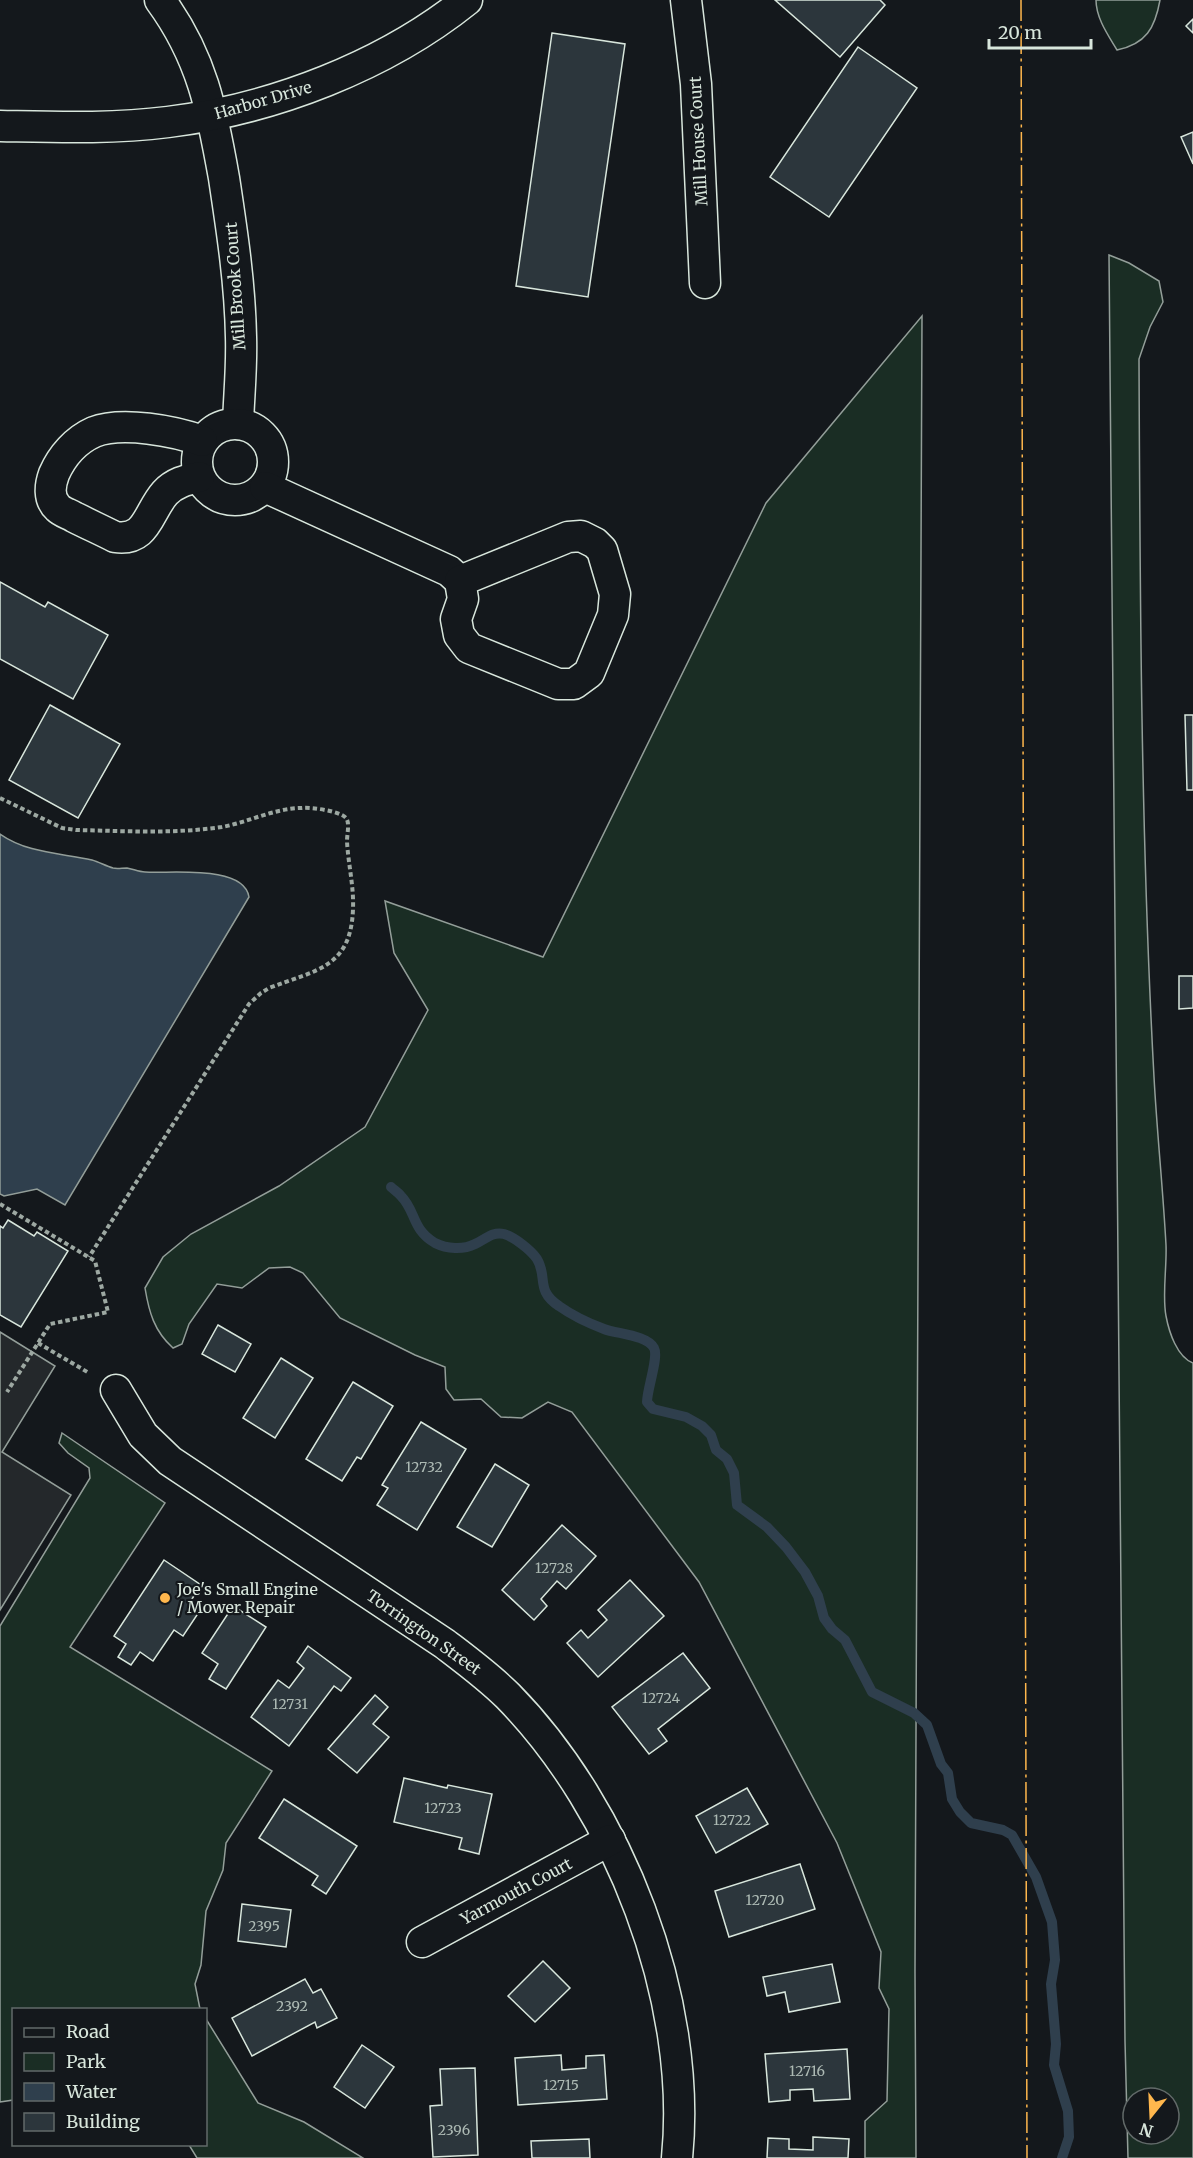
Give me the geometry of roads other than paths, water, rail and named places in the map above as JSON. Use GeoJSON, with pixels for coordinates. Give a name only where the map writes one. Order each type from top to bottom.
{"type":"FeatureCollection","features":[{"type":"Feature","properties":{"kind":"street","name":"Mill Brook Court"},"geometry":{"type":"LineString","coordinates":[[160,0],[172,17],[196,62],[213,114],[236,252],[241,338],[238,424]]}},
{"type":"Feature","properties":{"kind":"street","name":"Harbor Drive"},"geometry":{"type":"LineString","coordinates":[[0,126],[135,126],[169,122],[257,105],[324,82],[406,42],[467,0]]}},
{"type":"Feature","properties":{"kind":"street","name":"Mill House Court"},"geometry":{"type":"LineString","coordinates":[[686,0],[696,84],[705,283]]}},
{"type":"Feature","properties":{"kind":"street"},"geometry":{"type":"LineString","coordinates":[[238,424],[249,426],[268,442],[273,453],[274,465],[265,488],[255,496],[242,501],[216,496],[206,488],[199,477],[196,465],[197,452],[202,441],[218,428],[238,424]]}},
{"type":"Feature","properties":{"kind":"street"},"geometry":{"type":"LineString","coordinates":[[199,477],[181,481],[165,493],[139,534],[125,539],[115,537],[57,508],[51,497],[50,484],[60,462],[77,443],[95,432],[112,428],[155,429],[202,441]]}},
{"type":"Feature","properties":{"kind":"street"},"geometry":{"type":"LineString","coordinates":[[265,488],[449,571],[460,581],[463,599],[456,619],[459,635],[469,648],[558,684],[574,684],[590,673],[613,615],[615,594],[602,550],[595,543],[580,536],[568,537],[460,581]]}},
{"type":"Feature","properties":{"kind":"street","name":"Torrington Street"},"geometry":{"type":"LineString","coordinates":[[116,1390],[143,1435],[154,1448],[170,1461],[445,1644],[508,1696],[573,1776],[610,1840],[657,1956],[672,2021],[679,2087],[680,2123],[677,2158]]}},
{"type":"Feature","properties":{"kind":"street","name":"Yarmouth Court"},"geometry":{"type":"LineString","coordinates":[[422,1942],[610,1840]]}},
{"type":"Feature","properties":{"kind":"water"},"geometry":{"type":"Polygon","coordinates":[[[0,834],[33,849],[92,860],[113,868],[127,868],[143,872],[220,875],[234,879],[244,887],[249,897],[65,1205],[37,1189],[4,1196],[0,1194],[0,834]]]}},
{"type":"Feature","properties":{"kind":"waterway"},"geometry":{"type":"LineString","coordinates":[[391,1187],[406,1202],[422,1232],[435,1243],[450,1248],[460,1248],[470,1246],[489,1236],[504,1234],[527,1248],[537,1259],[544,1289],[559,1306],[598,1327],[645,1340],[654,1348],[655,1358],[647,1402],[653,1409],[686,1417],[702,1426],[711,1435],[716,1450],[727,1459],[734,1473],[737,1505],[767,1527],[805,1572],[818,1596],[824,1618],[832,1629],[845,1640],[872,1692],[914,1713],[927,1725],[941,1764],[948,1773],[952,1799],[960,1812],[971,1823],[1003,1830],[1012,1835],[1036,1877],[1052,1922],[1055,1960],[1051,1984],[1056,2044],[1054,2065],[1068,2111],[1069,2137],[1062,2158]]}},
{"type":"Feature","properties":{"kind":"place","name":"Joe's Small Engine / Mower Repair"},"geometry":{"type":"Point","coordinates":[165,1598]}}]}
